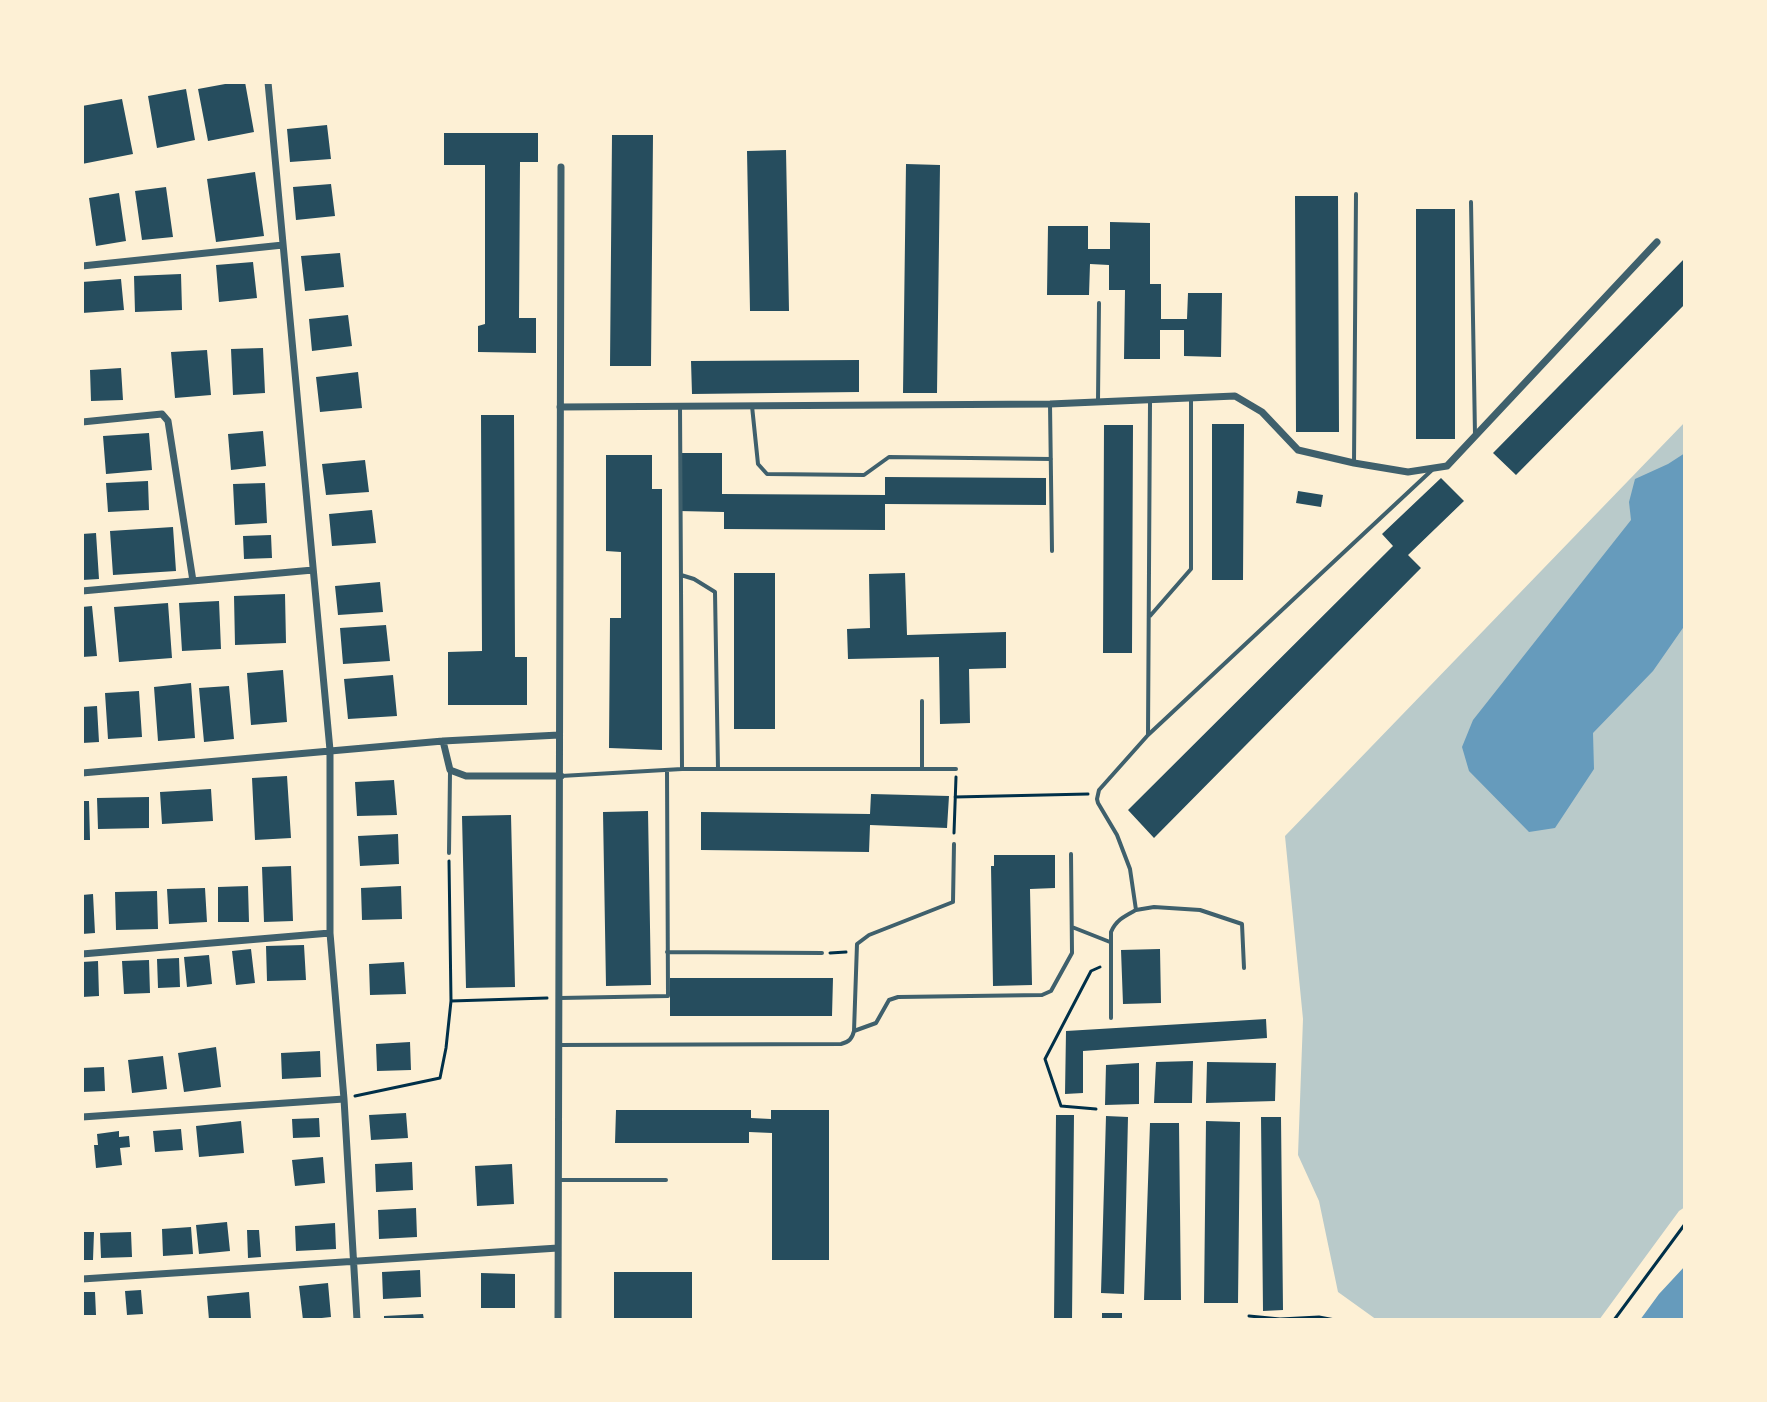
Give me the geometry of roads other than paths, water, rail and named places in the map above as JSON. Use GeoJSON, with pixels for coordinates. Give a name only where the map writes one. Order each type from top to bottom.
{"type":"FeatureCollection","features":[{"type":"Feature","properties":{"kind":"street"},"geometry":{"type":"LineString","coordinates":[[268,82],[330,750],[330,933],[344,1099],[357,1320]]}},
{"type":"Feature","properties":{"kind":"street"},"geometry":{"type":"LineString","coordinates":[[558,1320],[561,167]]}},
{"type":"Feature","properties":{"kind":"street"},"geometry":{"type":"LineString","coordinates":[[560,407],[1050,404],[1235,396],[1262,412],[1298,450],[1408,472],[1447,466],[1657,242]]}},
{"type":"Feature","properties":{"kind":"street"},"geometry":{"type":"LineString","coordinates":[[82,266],[283,245]]}},
{"type":"Feature","properties":{"kind":"street"},"geometry":{"type":"LineString","coordinates":[[82,422],[149,414],[162,414],[168,421],[193,581]]}},
{"type":"Feature","properties":{"kind":"street"},"geometry":{"type":"LineString","coordinates":[[82,591],[313,570]]}},
{"type":"Feature","properties":{"kind":"street"},"geometry":{"type":"LineString","coordinates":[[82,773],[330,750],[559,735]]}},
{"type":"Feature","properties":{"kind":"street"},"geometry":{"type":"LineString","coordinates":[[443,741],[450,770],[466,776],[561,776]]}},
{"type":"Feature","properties":{"kind":"street"},"geometry":{"type":"LineString","coordinates":[[82,954],[330,933]]}},
{"type":"Feature","properties":{"kind":"street"},"geometry":{"type":"LineString","coordinates":[[82,1117],[344,1099]]}},
{"type":"Feature","properties":{"kind":"street"},"geometry":{"type":"LineString","coordinates":[[82,1279],[558,1248]]}},
{"type":"Feature","properties":{"kind":"lane"},"geometry":{"type":"LineString","coordinates":[[1354,463],[1356,194]]}},
{"type":"Feature","properties":{"kind":"lane"},"geometry":{"type":"LineString","coordinates":[[1471,202],[1475,437]]}},
{"type":"Feature","properties":{"kind":"lane"},"geometry":{"type":"LineString","coordinates":[[1098,401],[1099,303]]}},
{"type":"Feature","properties":{"kind":"lane"},"geometry":{"type":"LineString","coordinates":[[1149,617],[1191,569],[1191,398]]}},
{"type":"Feature","properties":{"kind":"lane"},"geometry":{"type":"LineString","coordinates":[[1148,735],[1151,399]]}},
{"type":"Feature","properties":{"kind":"lane"},"geometry":{"type":"LineString","coordinates":[[1050,404],[1052,551]]}},
{"type":"Feature","properties":{"kind":"lane"},"geometry":{"type":"LineString","coordinates":[[680,406],[682,769]]}},
{"type":"Feature","properties":{"kind":"lane"},"geometry":{"type":"LineString","coordinates":[[752,406],[758,464],[767,474],[864,475],[889,457],[1051,459]]}},
{"type":"Feature","properties":{"kind":"lane"},"geometry":{"type":"LineString","coordinates":[[1136,910],[1130,869],[1117,835],[1098,803],[1097,794],[1148,735],[1434,468]]}},
{"type":"Feature","properties":{"kind":"lane"},"geometry":{"type":"LineString","coordinates":[[681,575],[715,592],[718,769]]}},
{"type":"Feature","properties":{"kind":"lane"},"geometry":{"type":"LineString","coordinates":[[922,701],[922,769]]}},
{"type":"Feature","properties":{"kind":"lane"},"geometry":{"type":"LineString","coordinates":[[561,776],[682,769],[956,769]]}},
{"type":"Feature","properties":{"kind":"lane"},"geometry":{"type":"LineString","coordinates":[[449,853],[450,770]]}},
{"type":"Feature","properties":{"kind":"lane"},"geometry":{"type":"LineString","coordinates":[[559,998],[668,996],[667,770]]}},
{"type":"Feature","properties":{"kind":"lane"},"geometry":{"type":"LineString","coordinates":[[558,1045],[847,1043],[853,1038],[854,1031],[857,944],[869,935],[953,902],[954,844]]}},
{"type":"Feature","properties":{"kind":"lane"},"geometry":{"type":"LineString","coordinates":[[854,1031],[876,1023],[889,1000],[898,997],[1047,994],[1072,953],[1071,854]]}},
{"type":"Feature","properties":{"kind":"lane"},"geometry":{"type":"LineString","coordinates":[[1111,1018],[1111,932],[1122,917],[1136,910],[1154,907],[1200,910],[1242,924],[1244,968]]}},
{"type":"Feature","properties":{"kind":"lane"},"geometry":{"type":"LineString","coordinates":[[1072,927],[1110,942]]}},
{"type":"Feature","properties":{"kind":"lane"},"geometry":{"type":"LineString","coordinates":[[667,952],[822,953]]}},
{"type":"Feature","properties":{"kind":"lane"},"geometry":{"type":"LineString","coordinates":[[558,1180],[666,1180]]}},
{"type":"Feature","properties":{"kind":"water"},"geometry":{"type":"Polygon","coordinates":[[[1685,453],[1685,625],[1653,671],[1593,733],[1594,769],[1555,828],[1529,832],[1469,771],[1462,747],[1473,720],[1631,520],[1629,502],[1635,479],[1685,453]]]}},
{"type":"Feature","properties":{"kind":"water"},"geometry":{"type":"Polygon","coordinates":[[[1685,1266],[1685,1320],[1640,1320],[1659,1294],[1685,1266]]]}}]}
